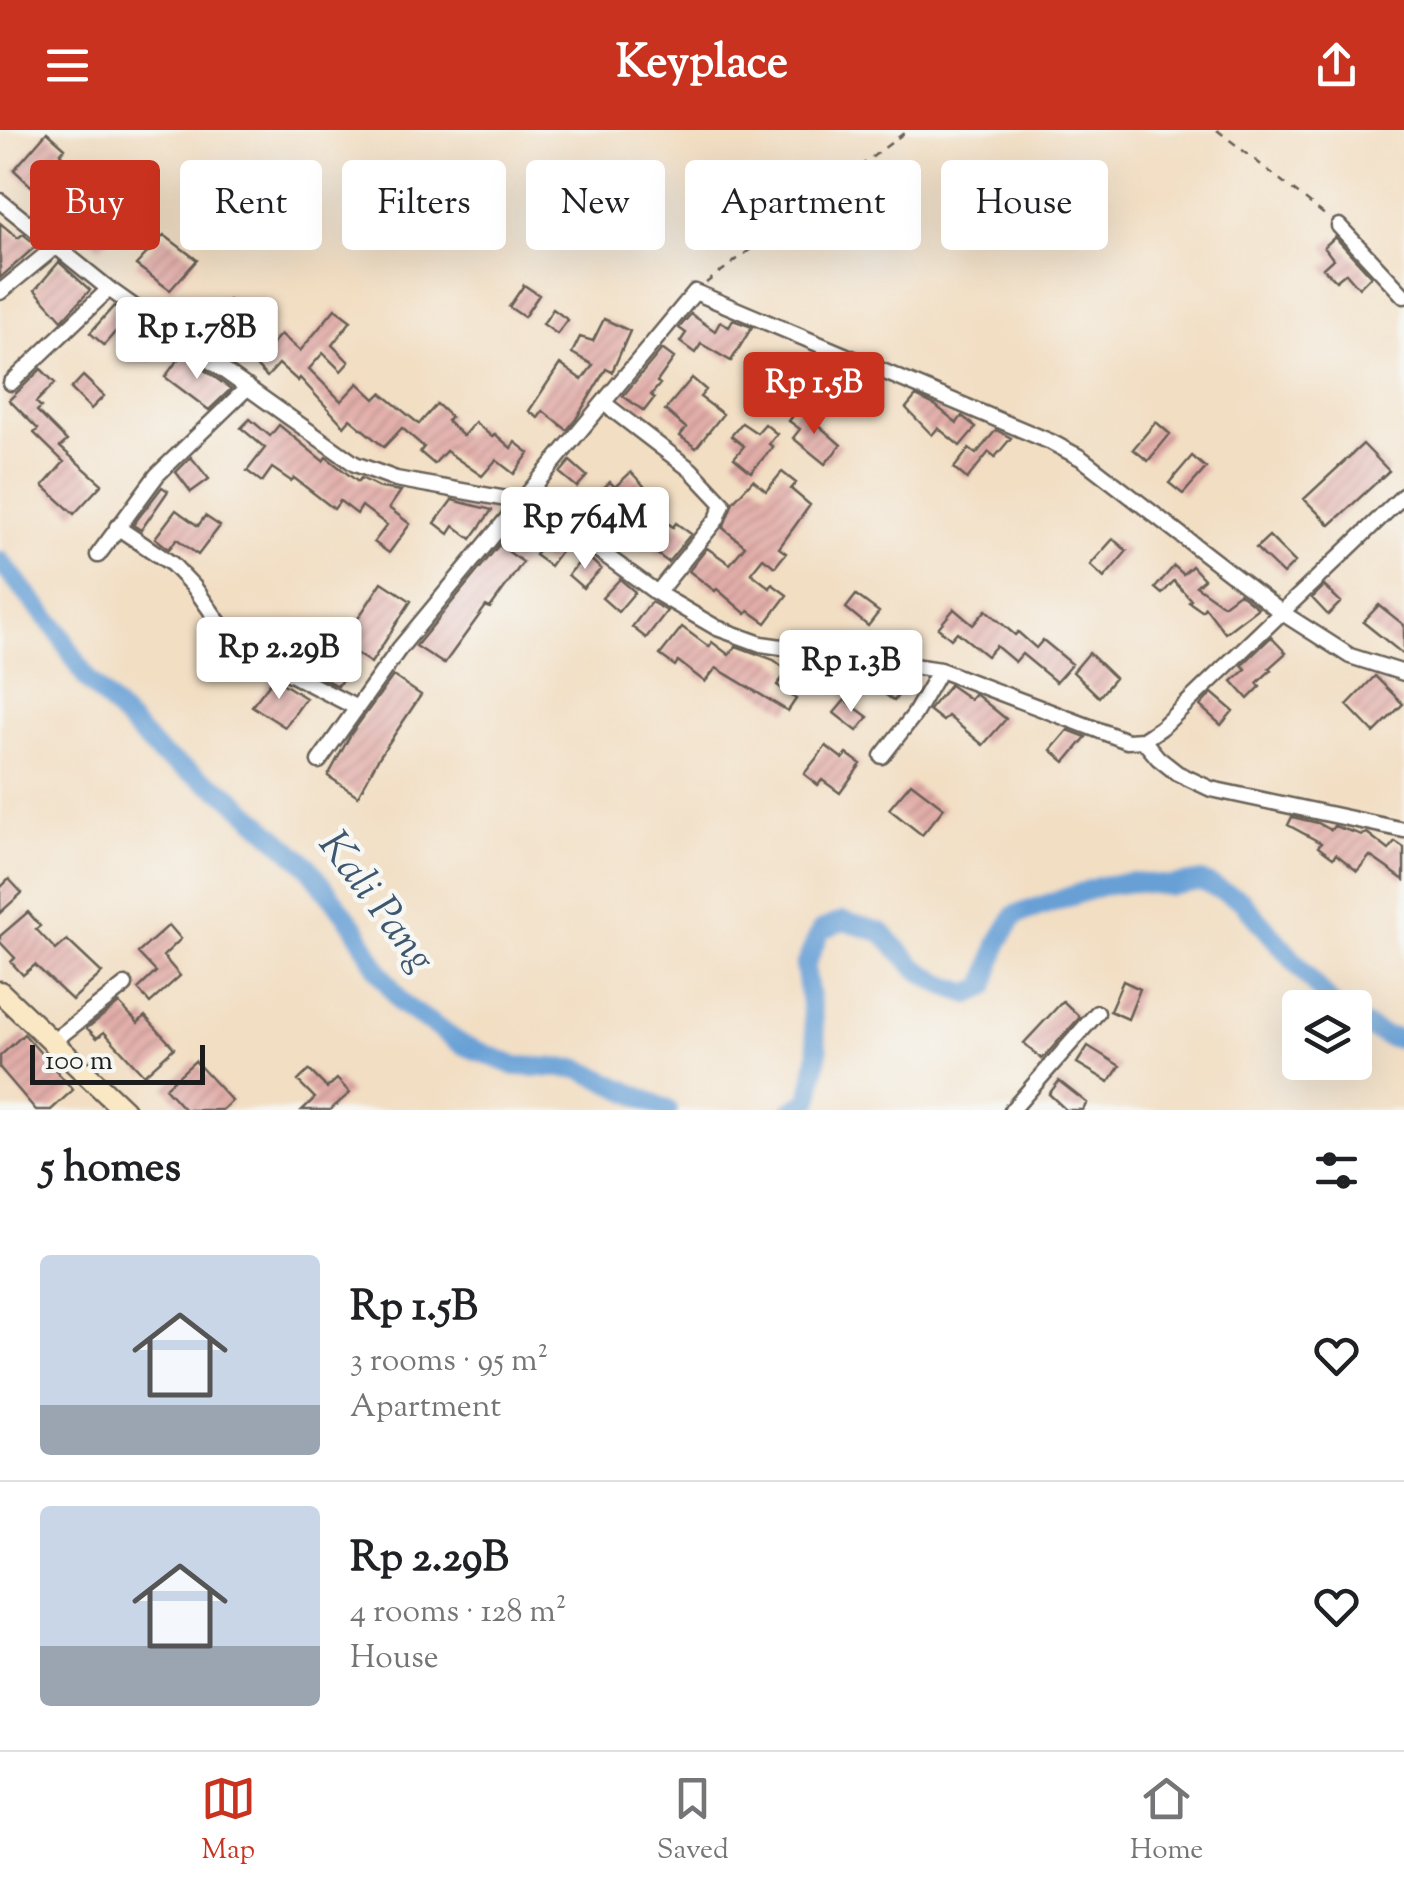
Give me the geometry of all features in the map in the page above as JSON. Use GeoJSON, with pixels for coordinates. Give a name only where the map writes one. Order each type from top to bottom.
{"type":"FeatureCollection","features":[{"type":"Feature","properties":{"kind":"main road"},"geometry":{"type":"LineString","coordinates":[[0,992],[124,1110]]}},
{"type":"Feature","properties":{"kind":"street"},"geometry":{"type":"LineString","coordinates":[[0,201],[30,226]]}},
{"type":"Feature","properties":{"kind":"street"},"geometry":{"type":"LineString","coordinates":[[1339,226],[1404,296]]}},
{"type":"Feature","properties":{"kind":"street"},"geometry":{"type":"LineString","coordinates":[[0,292],[51,250]]}},
{"type":"Feature","properties":{"kind":"street"},"geometry":{"type":"LineString","coordinates":[[59,250],[368,471],[523,502],[564,522],[657,593],[717,628],[761,644],[940,670],[1118,738],[1143,740],[1160,728],[1404,495]]}},
{"type":"Feature","properties":{"kind":"street"},"geometry":{"type":"LineString","coordinates":[[11,384],[109,289]]}},
{"type":"Feature","properties":{"kind":"street"},"geometry":{"type":"LineString","coordinates":[[318,761],[398,649],[695,292],[1051,442],[1080,458],[1280,612],[1350,656],[1404,673]]}},
{"type":"Feature","properties":{"kind":"street"},"geometry":{"type":"LineString","coordinates":[[98,555],[156,474],[248,387]]}},
{"type":"Feature","properties":{"kind":"street"},"geometry":{"type":"LineString","coordinates":[[605,404],[692,470],[723,504],[717,519],[657,593]]}},
{"type":"Feature","properties":{"kind":"street"},"geometry":{"type":"LineString","coordinates":[[117,527],[172,564],[194,587],[230,638],[354,708]]}},
{"type":"Feature","properties":{"kind":"street"},"geometry":{"type":"LineString","coordinates":[[882,756],[914,715],[940,670]]}},
{"type":"Feature","properties":{"kind":"street"},"geometry":{"type":"LineString","coordinates":[[1143,740],[1177,774],[1211,789],[1404,830]]}},
{"type":"Feature","properties":{"kind":"street"},"geometry":{"type":"LineString","coordinates":[[51,1043],[125,985]]}},
{"type":"Feature","properties":{"kind":"street"},"geometry":{"type":"LineString","coordinates":[[1012,1110],[1097,1012]]}},
{"type":"Feature","properties":{"kind":"path"},"geometry":{"type":"LineString","coordinates":[[695,292],[908,130]]}},
{"type":"Feature","properties":{"kind":"path"},"geometry":{"type":"LineString","coordinates":[[1217,130],[1339,226]]}},
{"type":"Feature","properties":{"kind":"building"},"geometry":{"type":"Polygon","coordinates":[[[47,132],[65,148],[60,154],[66,160],[30,160],[30,185],[14,170],[47,132]]]}},
{"type":"Feature","properties":{"kind":"building"},"geometry":{"type":"Polygon","coordinates":[[[0,223],[18,238],[23,234],[30,240],[31,250],[0,278],[0,223]]]}},
{"type":"Feature","properties":{"kind":"building"},"geometry":{"type":"Polygon","coordinates":[[[164,235],[197,260],[170,290],[136,265],[150,250],[160,250],[164,235]]]}},
{"type":"Feature","properties":{"kind":"building"},"geometry":{"type":"Polygon","coordinates":[[[1335,237],[1371,276],[1359,288],[1346,273],[1336,281],[1323,268],[1333,259],[1324,247],[1335,237]]]}},
{"type":"Feature","properties":{"kind":"building"},"geometry":{"type":"Polygon","coordinates":[[[59,262],[90,290],[62,320],[35,290],[59,262]]]}},
{"type":"Feature","properties":{"kind":"building"},"geometry":{"type":"Polygon","coordinates":[[[524,285],[539,295],[524,317],[509,307],[524,285]]]}},
{"type":"Feature","properties":{"kind":"building"},"geometry":{"type":"Polygon","coordinates":[[[229,300],[266,323],[248,351],[211,328],[229,300]]]}},
{"type":"Feature","properties":{"kind":"building"},"geometry":{"type":"Polygon","coordinates":[[[114,306],[129,316],[104,345],[90,333],[114,306]]]}},
{"type":"Feature","properties":{"kind":"building"},"geometry":{"type":"Polygon","coordinates":[[[335,309],[351,321],[332,345],[349,362],[341,371],[323,353],[309,369],[341,401],[358,383],[375,399],[381,393],[419,424],[437,404],[463,436],[475,422],[511,448],[515,442],[529,453],[514,474],[496,460],[482,476],[446,451],[434,464],[420,452],[424,447],[402,428],[384,447],[350,419],[344,426],[300,378],[298,381],[279,364],[267,377],[254,364],[281,334],[300,351],[335,309]]]}},
{"type":"Feature","properties":{"kind":"building"},"geometry":{"type":"Polygon","coordinates":[[[553,309],[568,320],[557,334],[543,324],[553,309]]]}},
{"type":"Feature","properties":{"kind":"building"},"geometry":{"type":"Polygon","coordinates":[[[691,314],[715,331],[720,322],[729,327],[733,320],[752,327],[731,361],[701,344],[695,353],[680,342],[686,333],[679,328],[691,314]]]}},
{"type":"Feature","properties":{"kind":"building"},"geometry":{"type":"Polygon","coordinates":[[[604,319],[630,331],[612,372],[606,369],[567,430],[543,411],[538,418],[529,411],[560,364],[582,380],[593,365],[572,353],[580,337],[593,341],[604,319]]]}},
{"type":"Feature","properties":{"kind":"building"},"geometry":{"type":"Polygon","coordinates":[[[145,328],[162,340],[148,361],[131,350],[145,328]]]}},
{"type":"Feature","properties":{"kind":"building"},"geometry":{"type":"Polygon","coordinates":[[[662,349],[674,358],[644,411],[623,396],[662,349]]]}},
{"type":"Feature","properties":{"kind":"building"},"geometry":{"type":"Polygon","coordinates":[[[182,354],[231,389],[209,410],[165,377],[182,354]]]}},
{"type":"Feature","properties":{"kind":"building"},"geometry":{"type":"Polygon","coordinates":[[[41,369],[55,383],[36,402],[41,407],[37,411],[67,441],[60,447],[102,484],[74,514],[43,486],[64,462],[34,433],[38,429],[9,400],[41,369]]]}},
{"type":"Feature","properties":{"kind":"building"},"geometry":{"type":"Polygon","coordinates":[[[83,376],[104,396],[91,409],[71,389],[83,376]]]}},
{"type":"Feature","properties":{"kind":"building"},"geometry":{"type":"Polygon","coordinates":[[[692,378],[706,390],[700,397],[723,414],[696,448],[680,436],[686,428],[665,410],[692,378]]]}},
{"type":"Feature","properties":{"kind":"building"},"geometry":{"type":"Polygon","coordinates":[[[916,396],[957,423],[962,416],[976,427],[960,446],[938,428],[932,435],[906,408],[916,396]]]}},
{"type":"Feature","properties":{"kind":"building"},"geometry":{"type":"Polygon","coordinates":[[[799,408],[841,445],[825,464],[793,438],[800,429],[789,421],[799,408]]]}},
{"type":"Feature","properties":{"kind":"building"},"geometry":{"type":"Polygon","coordinates":[[[250,419],[270,436],[279,425],[323,461],[326,457],[358,482],[361,478],[381,488],[401,491],[389,508],[410,524],[389,553],[374,542],[387,525],[362,506],[357,514],[340,501],[334,509],[294,478],[291,481],[272,468],[262,482],[247,471],[265,448],[241,428],[250,419]]]}},
{"type":"Feature","properties":{"kind":"building"},"geometry":{"type":"Polygon","coordinates":[[[1156,422],[1170,434],[1148,461],[1133,449],[1156,422]]]}},
{"type":"Feature","properties":{"kind":"building"},"geometry":{"type":"Polygon","coordinates":[[[742,423],[757,433],[765,424],[777,434],[769,444],[773,447],[751,472],[734,458],[744,446],[731,436],[742,423]]]}},
{"type":"Feature","properties":{"kind":"building"},"geometry":{"type":"Polygon","coordinates":[[[996,430],[1011,438],[995,457],[989,452],[967,479],[954,468],[969,449],[976,454],[996,430]]]}},
{"type":"Feature","properties":{"kind":"building"},"geometry":{"type":"Polygon","coordinates":[[[1363,444],[1389,471],[1330,525],[1304,499],[1363,444]]]}},
{"type":"Feature","properties":{"kind":"building"},"geometry":{"type":"Polygon","coordinates":[[[1192,456],[1206,468],[1183,494],[1169,483],[1192,456]]]}},
{"type":"Feature","properties":{"kind":"building"},"geometry":{"type":"Polygon","coordinates":[[[191,457],[209,479],[191,492],[176,472],[191,457]]]}},
{"type":"Feature","properties":{"kind":"building"},"geometry":{"type":"Polygon","coordinates":[[[570,461],[587,476],[577,487],[560,473],[570,461]]]}},
{"type":"Feature","properties":{"kind":"building"},"geometry":{"type":"Polygon","coordinates":[[[631,472],[644,486],[628,501],[646,521],[653,512],[691,534],[668,562],[649,548],[646,552],[621,533],[595,506],[605,496],[600,491],[610,482],[615,487],[631,472]]]}},
{"type":"Feature","properties":{"kind":"building"},"geometry":{"type":"Polygon","coordinates":[[[782,472],[796,483],[791,489],[810,505],[779,548],[786,553],[775,567],[763,558],[751,573],[787,595],[766,623],[749,611],[746,614],[689,571],[707,548],[730,564],[745,546],[723,528],[733,502],[753,480],[766,491],[782,472]]]}},
{"type":"Feature","properties":{"kind":"building"},"geometry":{"type":"Polygon","coordinates":[[[162,487],[168,491],[141,530],[133,525],[162,487]]]}},
{"type":"Feature","properties":{"kind":"building"},"geometry":{"type":"Polygon","coordinates":[[[452,500],[492,510],[471,539],[454,526],[449,534],[435,523],[452,500]]]}},
{"type":"Feature","properties":{"kind":"building"},"geometry":{"type":"Polygon","coordinates":[[[176,510],[198,526],[205,516],[220,526],[198,555],[177,539],[169,549],[155,538],[176,510]]]}},
{"type":"Feature","properties":{"kind":"building"},"geometry":{"type":"Polygon","coordinates":[[[526,514],[568,541],[550,566],[535,555],[538,551],[513,528],[526,514]]]}},
{"type":"Feature","properties":{"kind":"building"},"geometry":{"type":"Polygon","coordinates":[[[1269,536],[1295,562],[1283,574],[1256,548],[1269,536]]]}},
{"type":"Feature","properties":{"kind":"building"},"geometry":{"type":"Polygon","coordinates":[[[1113,539],[1127,551],[1104,578],[1090,565],[1113,539]]]}},
{"type":"Feature","properties":{"kind":"building"},"geometry":{"type":"Polygon","coordinates":[[[499,545],[523,562],[444,664],[416,646],[499,545]]]}},
{"type":"Feature","properties":{"kind":"building"},"geometry":{"type":"Polygon","coordinates":[[[586,555],[601,569],[583,588],[568,575],[586,555]]]}},
{"type":"Feature","properties":{"kind":"building"},"geometry":{"type":"Polygon","coordinates":[[[1174,566],[1183,574],[1192,566],[1204,579],[1196,586],[1223,605],[1239,593],[1258,608],[1225,633],[1205,607],[1202,611],[1189,602],[1174,581],[1162,594],[1155,588],[1174,566]]]}},
{"type":"Feature","properties":{"kind":"building"},"geometry":{"type":"Polygon","coordinates":[[[620,579],[635,592],[618,612],[602,598],[620,579]]]}},
{"type":"Feature","properties":{"kind":"building"},"geometry":{"type":"Polygon","coordinates":[[[382,582],[411,601],[371,663],[357,654],[338,686],[306,670],[323,639],[338,649],[382,582]]]}},
{"type":"Feature","properties":{"kind":"building"},"geometry":{"type":"Polygon","coordinates":[[[1324,586],[1341,602],[1328,615],[1312,598],[1324,586]]]}},
{"type":"Feature","properties":{"kind":"building"},"geometry":{"type":"Polygon","coordinates":[[[856,595],[879,612],[868,626],[846,608],[856,595]]]}},
{"type":"Feature","properties":{"kind":"building"},"geometry":{"type":"Polygon","coordinates":[[[651,602],[667,611],[646,638],[632,627],[651,602]]]}},
{"type":"Feature","properties":{"kind":"building"},"geometry":{"type":"Polygon","coordinates":[[[1379,605],[1404,625],[1404,655],[1363,622],[1379,605]]]}},
{"type":"Feature","properties":{"kind":"building"},"geometry":{"type":"Polygon","coordinates":[[[954,609],[973,625],[986,610],[1015,635],[1018,632],[1036,648],[1043,640],[1072,664],[1056,682],[1022,654],[1015,662],[996,646],[987,656],[957,632],[951,639],[938,628],[954,609]]]}},
{"type":"Feature","properties":{"kind":"building"},"geometry":{"type":"Polygon","coordinates":[[[682,627],[709,647],[712,642],[729,655],[736,646],[774,660],[788,671],[777,685],[796,699],[788,711],[716,668],[705,682],[678,661],[675,666],[660,655],[682,627]]]}},
{"type":"Feature","properties":{"kind":"building"},"geometry":{"type":"Polygon","coordinates":[[[1271,637],[1286,653],[1269,668],[1257,683],[1260,687],[1248,699],[1232,681],[1246,669],[1242,665],[1271,637]]]}},
{"type":"Feature","properties":{"kind":"building"},"geometry":{"type":"Polygon","coordinates":[[[1089,653],[1115,678],[1099,697],[1073,672],[1089,653]]]}},
{"type":"Feature","properties":{"kind":"building"},"geometry":{"type":"Polygon","coordinates":[[[852,668],[868,670],[876,677],[879,672],[885,673],[904,687],[894,701],[866,680],[850,700],[836,688],[852,668]]]}},
{"type":"Feature","properties":{"kind":"building"},"geometry":{"type":"Polygon","coordinates":[[[393,676],[421,695],[358,796],[328,776],[351,734],[393,676]]]}},
{"type":"Feature","properties":{"kind":"building"},"geometry":{"type":"Polygon","coordinates":[[[1375,676],[1403,704],[1374,733],[1347,705],[1375,676]]]}},
{"type":"Feature","properties":{"kind":"building"},"geometry":{"type":"Polygon","coordinates":[[[274,678],[306,698],[285,727],[252,706],[274,678]]]}},
{"type":"Feature","properties":{"kind":"building"},"geometry":{"type":"Polygon","coordinates":[[[950,685],[970,699],[974,694],[978,696],[1006,719],[983,745],[948,716],[943,721],[929,710],[950,685]]]}},
{"type":"Feature","properties":{"kind":"building"},"geometry":{"type":"Polygon","coordinates":[[[1212,693],[1233,711],[1221,725],[1200,706],[1212,693]]]}},
{"type":"Feature","properties":{"kind":"building"},"geometry":{"type":"Polygon","coordinates":[[[845,700],[868,717],[857,731],[834,713],[845,700]]]}},
{"type":"Feature","properties":{"kind":"building"},"geometry":{"type":"Polygon","coordinates":[[[1068,730],[1086,737],[1065,762],[1051,750],[1068,730]]]}},
{"type":"Feature","properties":{"kind":"building"},"geometry":{"type":"Polygon","coordinates":[[[826,746],[843,759],[847,754],[861,764],[840,793],[822,780],[818,785],[804,774],[826,746]]]}},
{"type":"Feature","properties":{"kind":"building"},"geometry":{"type":"Polygon","coordinates":[[[911,783],[944,808],[922,835],[889,809],[911,783]]]}},
{"type":"Feature","properties":{"kind":"building"},"geometry":{"type":"Polygon","coordinates":[[[1292,817],[1331,830],[1334,826],[1367,833],[1389,850],[1395,842],[1404,848],[1404,880],[1370,856],[1357,871],[1336,854],[1333,858],[1318,847],[1321,843],[1288,825],[1292,817]]]}},
{"type":"Feature","properties":{"kind":"building"},"geometry":{"type":"Polygon","coordinates":[[[9,879],[22,893],[0,913],[0,888],[9,879]]]}},
{"type":"Feature","properties":{"kind":"building"},"geometry":{"type":"Polygon","coordinates":[[[28,912],[40,926],[36,929],[56,950],[67,940],[102,973],[72,1000],[35,965],[23,975],[11,962],[15,958],[0,942],[0,936],[28,912]]]}},
{"type":"Feature","properties":{"kind":"building"},"geometry":{"type":"Polygon","coordinates":[[[169,925],[181,939],[163,956],[180,976],[150,1003],[138,989],[156,972],[138,953],[169,925]]]}},
{"type":"Feature","properties":{"kind":"building"},"geometry":{"type":"Polygon","coordinates":[[[1123,981],[1140,989],[1128,1019],[1110,1011],[1123,981]]]}},
{"type":"Feature","properties":{"kind":"building"},"geometry":{"type":"Polygon","coordinates":[[[1063,1001],[1080,1017],[1042,1059],[1024,1043],[1063,1001]]]}},
{"type":"Feature","properties":{"kind":"building"},"geometry":{"type":"Polygon","coordinates":[[[119,1003],[138,1023],[145,1016],[174,1048],[144,1075],[104,1032],[97,1038],[87,1028],[119,1003]]]}},
{"type":"Feature","properties":{"kind":"building"},"geometry":{"type":"Polygon","coordinates":[[[24,1034],[73,1090],[51,1110],[36,1110],[0,1068],[0,1056],[24,1034]]]}},
{"type":"Feature","properties":{"kind":"building"},"geometry":{"type":"Polygon","coordinates":[[[1088,1046],[1120,1066],[1109,1082],[1077,1063],[1088,1046]]]}},
{"type":"Feature","properties":{"kind":"building"},"geometry":{"type":"Polygon","coordinates":[[[195,1061],[232,1101],[222,1110],[185,1110],[165,1088],[195,1061]]]}},
{"type":"Feature","properties":{"kind":"building"},"geometry":{"type":"Polygon","coordinates":[[[309,1070],[327,1088],[337,1079],[350,1093],[330,1110],[302,1110],[315,1098],[298,1081],[309,1070]]]}},
{"type":"Feature","properties":{"kind":"building"},"geometry":{"type":"Polygon","coordinates":[[[1059,1081],[1087,1103],[1082,1110],[1066,1110],[1049,1094],[1059,1081]]]}},
{"type":"Feature","properties":{"kind":"waterway","name":"Kali Pang"},"geometry":{"type":"LineString","coordinates":[[0,561],[58,631],[87,679],[161,755],[227,794],[307,865],[356,929],[402,1004],[461,1044],[515,1066],[580,1069],[668,1110]]}},
{"type":"Feature","properties":{"kind":"waterway","name":"Kali Pang"},"geometry":{"type":"LineString","coordinates":[[792,1110],[810,1100],[818,1052],[805,966],[821,930],[843,921],[881,932],[917,969],[941,984],[969,994],[985,987],[999,941],[1015,915],[1101,886],[1133,882],[1170,886],[1201,881],[1241,900],[1319,990]]}},
{"type":"Feature","properties":{"kind":"waterway","name":"Kali Pang"},"geometry":{"type":"LineString","coordinates":[[1372,1030],[1404,1039]]}}]}
